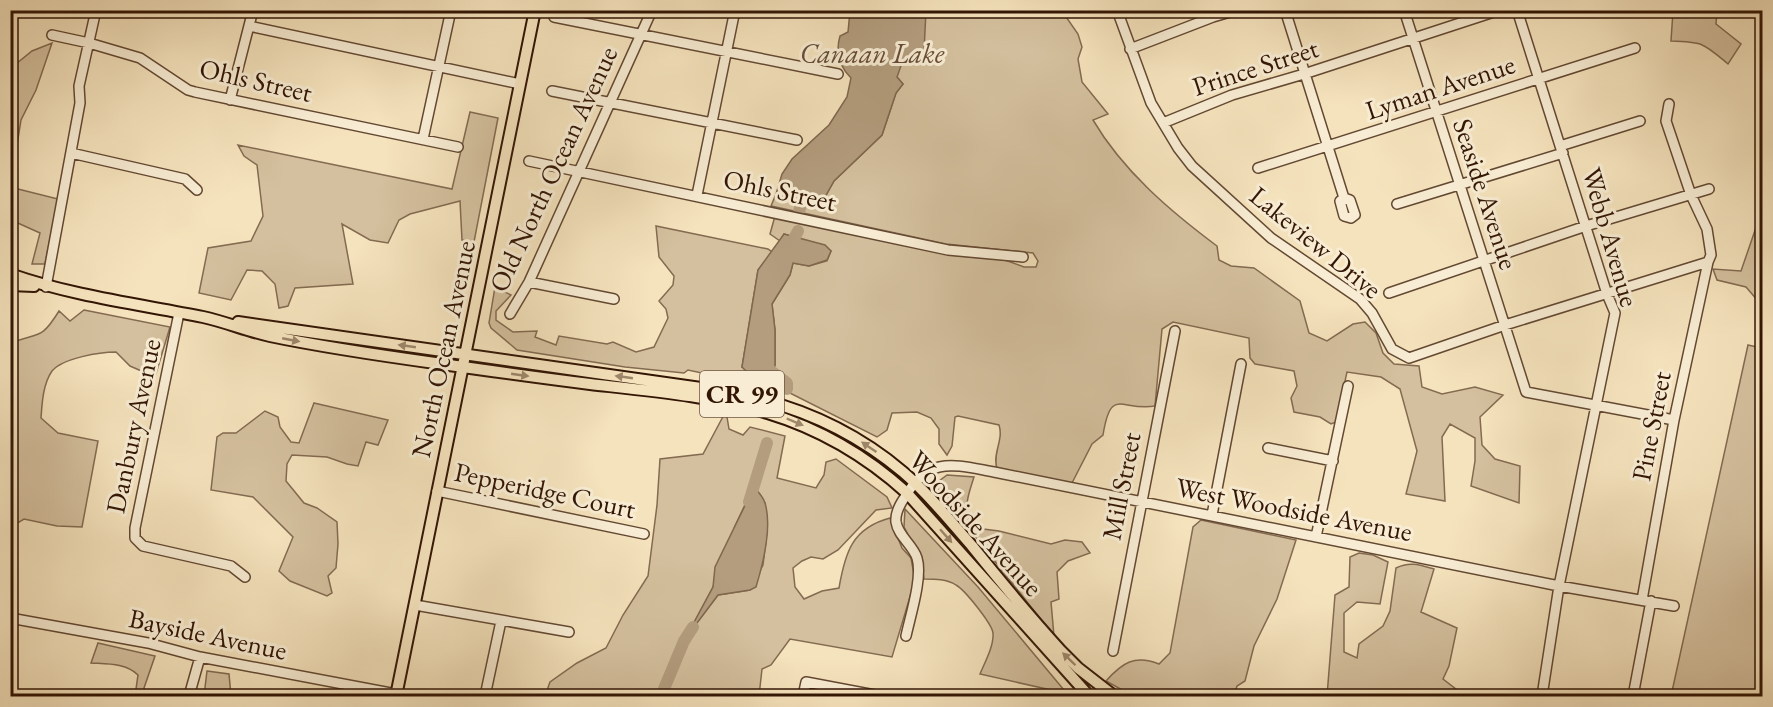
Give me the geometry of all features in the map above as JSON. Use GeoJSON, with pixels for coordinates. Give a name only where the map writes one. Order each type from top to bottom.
{"type":"FeatureCollection","features":[{"type":"Feature","properties":{"kind":"main road","name":"North Ocean Avenue"},"geometry":{"type":"LineString","coordinates":[[396,695],[535,10]]}},
{"type":"Feature","properties":{"kind":"main road","name":"CR 99"},"geometry":{"type":"LineString","coordinates":[[10,274],[46,287]]}},
{"type":"Feature","properties":{"kind":"main road","name":"CR 99"},"geometry":{"type":"LineString","coordinates":[[10,285],[46,287],[180,313],[310,344],[463,367]]}},
{"type":"Feature","properties":{"kind":"main road","name":"CR 99"},"geometry":{"type":"LineString","coordinates":[[214,320],[269,325],[465,354]]}},
{"type":"Feature","properties":{"kind":"main road","name":"Woodside Avenue"},"geometry":{"type":"LineString","coordinates":[[465,354],[722,391],[772,401],[812,416],[852,435],[883,456],[1065,672],[1089,696]]}},
{"type":"Feature","properties":{"kind":"main road","name":"Woodside Avenue"},"geometry":{"type":"LineString","coordinates":[[463,367],[700,397],[766,411],[800,424],[844,446],[911,488],[955,526],[1061,651],[1085,674],[1114,696]]}},
{"type":"Feature","properties":{"kind":"street"},"geometry":{"type":"LineString","coordinates":[[46,287],[80,104],[79,86],[96,10]]}},
{"type":"Feature","properties":{"kind":"street"},"geometry":{"type":"LineString","coordinates":[[230,100],[253,10]]}},
{"type":"Feature","properties":{"kind":"street"},"geometry":{"type":"LineString","coordinates":[[423,139],[451,10]]}},
{"type":"Feature","properties":{"kind":"street","name":"Old North Ocean Avenue"},"geometry":{"type":"LineString","coordinates":[[510,314],[529,282],[652,10]]}},
{"type":"Feature","properties":{"kind":"street"},"geometry":{"type":"LineString","coordinates":[[697,195],[735,10]]}},
{"type":"Feature","properties":{"kind":"street","name":"Lakeview Drive"},"geometry":{"type":"LineString","coordinates":[[1117,10],[1151,103],[1178,148],[1192,166],[1271,238],[1360,299],[1372,313],[1392,349],[1409,358],[1505,326]]}},
{"type":"Feature","properties":{"kind":"street"},"geometry":{"type":"LineString","coordinates":[[1130,49],[1212,14],[1237,10]]}},
{"type":"Feature","properties":{"kind":"street"},"geometry":{"type":"LineString","coordinates":[[1285,10],[1344,198]]}},
{"type":"Feature","properties":{"kind":"street","name":"Seaside Avenue"},"geometry":{"type":"LineString","coordinates":[[1404,10],[1526,392],[1596,406]]}},
{"type":"Feature","properties":{"kind":"street","name":"Prince Street"},"geometry":{"type":"LineString","coordinates":[[1163,123],[1232,95],[1500,10]]}},
{"type":"Feature","properties":{"kind":"street","name":"Webb Avenue"},"geometry":{"type":"LineString","coordinates":[[1517,10],[1615,313],[1559,586],[1542,696]]}},
{"type":"Feature","properties":{"kind":"street"},"geometry":{"type":"LineString","coordinates":[[554,17],[838,74]]}},
{"type":"Feature","properties":{"kind":"street"},"geometry":{"type":"LineString","coordinates":[[249,26],[520,84]]}},
{"type":"Feature","properties":{"kind":"street","name":"Ohls Street"},"geometry":{"type":"LineString","coordinates":[[52,35],[140,58],[188,90],[458,147]]}},
{"type":"Feature","properties":{"kind":"street","name":"Lyman Avenue"},"geometry":{"type":"LineString","coordinates":[[1258,168],[1437,113],[1635,48]]}},
{"type":"Feature","properties":{"kind":"street"},"geometry":{"type":"LineString","coordinates":[[552,91],[797,140]]}},
{"type":"Feature","properties":{"kind":"street","name":"Pine Street"},"geometry":{"type":"LineString","coordinates":[[1633,696],[1674,420],[1710,259],[1707,229],[1691,195],[1666,121],[1669,104]]}},
{"type":"Feature","properties":{"kind":"street"},"geometry":{"type":"LineString","coordinates":[[1397,204],[1461,186],[1640,121]]}},
{"type":"Feature","properties":{"kind":"street"},"geometry":{"type":"LineString","coordinates":[[71,153],[184,179],[197,190]]}},
{"type":"Feature","properties":{"kind":"street","name":"Ohls Street"},"geometry":{"type":"LineString","coordinates":[[529,161],[948,250],[1023,257]]}},
{"type":"Feature","properties":{"kind":"street"},"geometry":{"type":"LineString","coordinates":[[1389,293],[1587,226],[1709,189]]}},
{"type":"Feature","properties":{"kind":"street"},"geometry":{"type":"LineString","coordinates":[[1505,326],[1710,259]]}},
{"type":"Feature","properties":{"kind":"street"},"geometry":{"type":"LineString","coordinates":[[529,282],[614,299]]}},
{"type":"Feature","properties":{"kind":"street","name":"Danbury Avenue"},"geometry":{"type":"LineString","coordinates":[[180,313],[135,528],[135,538],[142,546],[231,566],[245,577]]}},
{"type":"Feature","properties":{"kind":"street","name":"Mill Street"},"geometry":{"type":"LineString","coordinates":[[1113,651],[1175,330]]}},
{"type":"Feature","properties":{"kind":"street"},"geometry":{"type":"LineString","coordinates":[[1212,515],[1241,364]]}},
{"type":"Feature","properties":{"kind":"street"},"geometry":{"type":"LineString","coordinates":[[1316,537],[1348,386]]}},
{"type":"Feature","properties":{"kind":"street"},"geometry":{"type":"LineString","coordinates":[[1596,406],[1674,420]]}},
{"type":"Feature","properties":{"kind":"street"},"geometry":{"type":"LineString","coordinates":[[1268,448],[1333,461]]}},
{"type":"Feature","properties":{"kind":"street","name":"West Woodside Avenue"},"geometry":{"type":"LineString","coordinates":[[911,488],[934,468],[953,465],[1559,586],[1674,606]]}},
{"type":"Feature","properties":{"kind":"street"},"geometry":{"type":"LineString","coordinates":[[906,636],[918,584],[918,559],[900,533],[896,522],[897,512],[911,488]]}},
{"type":"Feature","properties":{"kind":"street","name":"Pepperidge Court"},"geometry":{"type":"LineString","coordinates":[[437,491],[644,534]]}},
{"type":"Feature","properties":{"kind":"street"},"geometry":{"type":"LineString","coordinates":[[415,605],[569,632]]}},
{"type":"Feature","properties":{"kind":"street","name":"Bayside Avenue"},"geometry":{"type":"LineString","coordinates":[[10,618],[148,643],[200,657],[396,695]]}},
{"type":"Feature","properties":{"kind":"street"},"geometry":{"type":"LineString","coordinates":[[485,696],[501,621]]}},
{"type":"Feature","properties":{"kind":"street"},"geometry":{"type":"LineString","coordinates":[[189,696],[200,657]]}},
{"type":"Feature","properties":{"kind":"street"},"geometry":{"type":"LineString","coordinates":[[803,696],[806,682],[880,696]]}},
{"type":"Feature","properties":{"kind":"shaded area"},"geometry":{"type":"Polygon","coordinates":[[[908,11],[1062,11],[1078,34],[1082,47],[1078,59],[1082,82],[1108,114],[1093,120],[1105,139],[1133,173],[1182,219],[1217,246],[1219,260],[1231,266],[1254,268],[1300,301],[1309,333],[1327,341],[1353,324],[1365,322],[1376,333],[1383,353],[1394,364],[1419,366],[1422,387],[1442,394],[1475,387],[1503,395],[1480,417],[1482,445],[1495,459],[1520,466],[1519,503],[1471,486],[1475,461],[1475,438],[1450,424],[1442,437],[1445,501],[1406,494],[1417,451],[1400,389],[1381,377],[1347,372],[1336,422],[1331,424],[1320,417],[1294,412],[1291,398],[1297,386],[1294,371],[1255,364],[1250,358],[1249,338],[1173,322],[1162,329],[1155,406],[1114,405],[1106,420],[1103,435],[1092,444],[1072,483],[997,468],[999,425],[955,417],[952,446],[947,455],[939,444],[939,429],[931,418],[917,412],[892,413],[887,430],[877,437],[786,391],[688,370],[684,373],[625,367],[517,350],[491,328],[489,323],[495,287],[511,295],[496,311],[496,320],[513,332],[537,331],[535,337],[556,345],[559,336],[607,344],[613,342],[636,352],[654,347],[668,318],[666,309],[659,301],[673,285],[674,276],[659,257],[656,226],[768,249],[772,252],[758,270],[742,367],[775,365],[772,304],[790,275],[793,263],[809,266],[827,261],[831,251],[784,234],[780,241],[770,234],[775,216],[950,255],[1005,260],[1024,267],[1036,267],[1038,261],[1033,253],[946,244],[771,206],[776,194],[801,206],[820,206],[834,181],[882,135],[896,93],[903,84],[897,77],[908,11]]]}},
{"type":"Feature","properties":{"kind":"shaded area"},"geometry":{"type":"Polygon","coordinates":[[[1673,11],[1717,11],[1716,24],[1741,44],[1728,64],[1702,45],[1671,41],[1673,11]]]}},
{"type":"Feature","properties":{"kind":"shaded area"},"geometry":{"type":"Polygon","coordinates":[[[52,43],[36,90],[21,120],[11,183],[11,68],[32,51],[52,43]]]}},
{"type":"Feature","properties":{"kind":"shaded area"},"geometry":{"type":"Polygon","coordinates":[[[470,112],[498,118],[474,242],[462,240],[460,201],[410,214],[399,220],[388,243],[370,240],[342,224],[353,284],[295,288],[288,306],[279,308],[275,284],[262,271],[247,270],[231,300],[199,293],[208,248],[251,241],[263,216],[257,165],[244,156],[238,145],[452,189],[470,112]]]}},
{"type":"Feature","properties":{"kind":"shaded area"},"geometry":{"type":"Polygon","coordinates":[[[10,187],[58,199],[45,264],[32,264],[40,233],[11,220],[10,187]]]}},
{"type":"Feature","properties":{"kind":"shaded area"},"geometry":{"type":"Polygon","coordinates":[[[1762,212],[1762,287],[1758,301],[1746,287],[1717,280],[1713,269],[1741,271],[1762,212]]]}},
{"type":"Feature","properties":{"kind":"shaded area"},"geometry":{"type":"Polygon","coordinates":[[[84,310],[170,327],[155,377],[130,366],[116,352],[73,359],[57,366],[52,371],[45,388],[41,418],[58,433],[98,441],[82,527],[57,526],[24,519],[11,527],[11,343],[44,331],[59,311],[70,321],[84,310]]]}},
{"type":"Feature","properties":{"kind":"shaded area"},"geometry":{"type":"Polygon","coordinates":[[[1748,345],[1762,348],[1762,696],[1671,696],[1748,345]]]}},
{"type":"Feature","properties":{"kind":"shaded area"},"geometry":{"type":"Polygon","coordinates":[[[314,403],[388,420],[378,445],[366,442],[358,466],[327,457],[292,455],[287,464],[286,481],[304,503],[317,508],[337,522],[336,568],[328,576],[332,593],[327,596],[290,581],[279,571],[293,537],[253,497],[211,490],[217,437],[223,433],[236,433],[265,411],[278,417],[280,427],[291,442],[299,443],[314,403]]]}},
{"type":"Feature","properties":{"kind":"shaded area"},"geometry":{"type":"Polygon","coordinates":[[[726,411],[729,429],[743,435],[750,427],[785,436],[777,478],[816,488],[824,475],[826,462],[836,459],[887,497],[892,508],[876,510],[838,550],[823,559],[811,557],[793,568],[795,587],[804,599],[822,591],[839,588],[844,564],[852,544],[867,528],[890,518],[902,548],[911,558],[915,580],[892,657],[790,639],[771,665],[762,669],[759,696],[545,696],[550,682],[577,663],[606,648],[623,615],[648,576],[660,459],[703,454],[726,411]],[[753,488],[735,526],[713,587],[688,634],[718,595],[750,590],[763,565],[767,531],[765,503],[753,488]]]}},
{"type":"Feature","properties":{"kind":"shaded area"},"geometry":{"type":"Polygon","coordinates":[[[947,475],[974,477],[967,509],[975,528],[999,531],[1051,544],[1065,540],[1082,542],[1090,553],[1068,561],[1057,572],[1059,599],[1051,602],[1054,636],[936,487],[939,481],[947,475]]]}},
{"type":"Feature","properties":{"kind":"shaded area"},"geometry":{"type":"Polygon","coordinates":[[[905,509],[978,587],[1069,696],[1058,696],[1051,690],[980,674],[989,654],[993,633],[983,615],[960,588],[945,580],[924,579],[921,558],[904,527],[905,509]]]}},
{"type":"Feature","properties":{"kind":"shaded area"},"geometry":{"type":"Polygon","coordinates":[[[1201,520],[1296,540],[1277,599],[1254,646],[1245,681],[1237,686],[1234,696],[1133,696],[1106,681],[1123,665],[1136,660],[1159,664],[1170,653],[1193,527],[1201,520]]]}},
{"type":"Feature","properties":{"kind":"shaded area"},"geometry":{"type":"Polygon","coordinates":[[[1359,553],[1373,555],[1388,562],[1380,604],[1357,602],[1344,613],[1344,652],[1357,658],[1359,644],[1383,626],[1390,611],[1396,568],[1410,564],[1434,569],[1421,612],[1457,628],[1449,666],[1443,679],[1465,696],[1327,696],[1335,595],[1349,587],[1350,557],[1359,553]]]}},
{"type":"Feature","properties":{"kind":"shaded area"},"geometry":{"type":"Polygon","coordinates":[[[98,643],[155,656],[144,688],[146,696],[135,696],[138,675],[128,668],[91,663],[98,643]]]}},
{"type":"Feature","properties":{"kind":"shaded area"},"geometry":{"type":"Polygon","coordinates":[[[207,671],[229,674],[231,696],[204,696],[207,671]]]}},
{"type":"Feature","properties":{"kind":"water","name":"Canaan Lake"},"geometry":{"type":"Polygon","coordinates":[[[850,11],[926,11],[924,51],[916,53],[913,61],[903,60],[897,77],[903,84],[896,93],[882,135],[834,181],[820,206],[801,206],[776,194],[782,174],[792,159],[829,125],[847,97],[851,78],[841,64],[838,48],[840,36],[848,32],[850,11]]]}},
{"type":"Feature","properties":{"kind":"water"},"geometry":{"type":"Polygon","coordinates":[[[784,234],[825,245],[831,251],[827,260],[809,266],[793,263],[790,275],[772,304],[775,366],[763,377],[750,375],[742,367],[758,270],[784,234]]]}},
{"type":"Feature","properties":{"kind":"water"},"geometry":{"type":"Polygon","coordinates":[[[754,487],[764,501],[768,523],[764,556],[756,587],[718,595],[685,639],[713,587],[715,567],[754,487]]]}},
{"type":"Feature","properties":{"kind":"waterway"},"geometry":{"type":"LineString","coordinates":[[799,212],[805,190]]}},
{"type":"Feature","properties":{"kind":"waterway"},"geometry":{"type":"LineString","coordinates":[[788,250],[798,231]]}},
{"type":"Feature","properties":{"kind":"waterway"},"geometry":{"type":"LineString","coordinates":[[763,358],[763,365],[787,383],[787,389]]}},
{"type":"Feature","properties":{"kind":"waterway"},"geometry":{"type":"LineString","coordinates":[[749,502],[767,443]]}},
{"type":"Feature","properties":{"kind":"waterway"},"geometry":{"type":"LineString","coordinates":[[661,696],[684,641],[693,627]]}}]}
